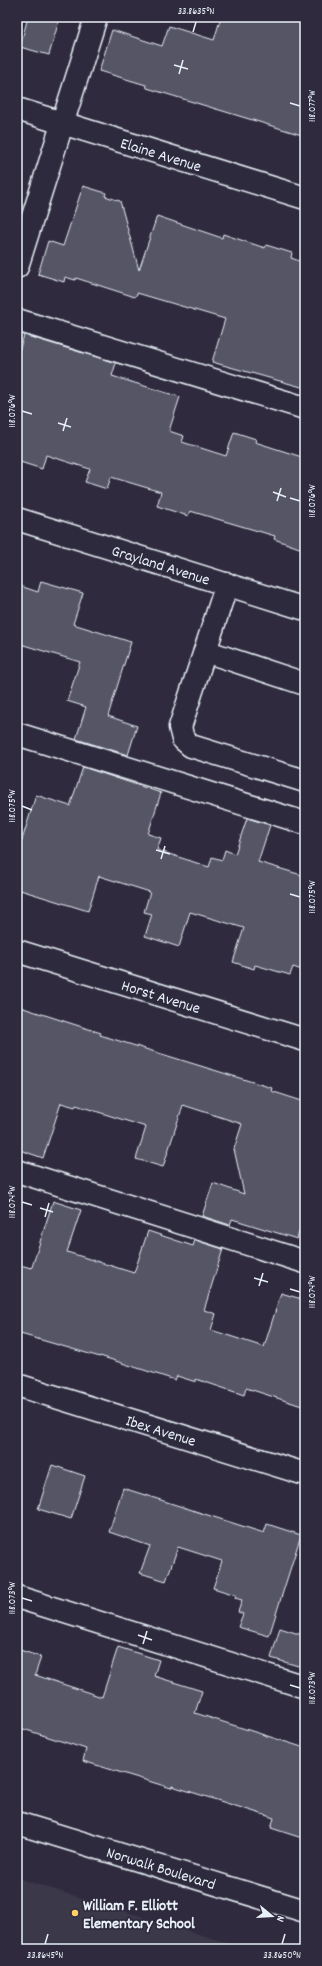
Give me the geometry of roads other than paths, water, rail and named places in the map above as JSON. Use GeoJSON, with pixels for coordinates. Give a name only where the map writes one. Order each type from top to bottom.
{"type":"FeatureCollection","features":[{"type":"Feature","properties":{"kind":"street"},"geometry":{"type":"LineString","coordinates":[[17,267],[96,17]]}},
{"type":"Feature","properties":{"kind":"street","name":"Elaine Avenue"},"geometry":{"type":"LineString","coordinates":[[17,109],[305,198]]}},
{"type":"Feature","properties":{"kind":"street"},"geometry":{"type":"LineString","coordinates":[[17,320],[305,408]]}},
{"type":"Feature","properties":{"kind":"street","name":"Grayland Avenue"},"geometry":{"type":"LineString","coordinates":[[17,519],[305,609]]}},
{"type":"Feature","properties":{"kind":"street"},"geometry":{"type":"LineString","coordinates":[[227,584],[180,727],[184,740],[191,746],[305,781]]}},
{"type":"Feature","properties":{"kind":"street"},"geometry":{"type":"LineString","coordinates":[[205,651],[305,684]]}},
{"type":"Feature","properties":{"kind":"street"},"geometry":{"type":"LineString","coordinates":[[17,734],[305,823]]}},
{"type":"Feature","properties":{"kind":"street","name":"Horst Avenue"},"geometry":{"type":"LineString","coordinates":[[17,951],[305,1040]]}},
{"type":"Feature","properties":{"kind":"street"},"geometry":{"type":"LineString","coordinates":[[17,1171],[305,1262]]}},
{"type":"Feature","properties":{"kind":"street","name":"Ibex Avenue"},"geometry":{"type":"LineString","coordinates":[[17,1385],[305,1474]]}},
{"type":"Feature","properties":{"kind":"street"},"geometry":{"type":"LineString","coordinates":[[17,1597],[305,1687]]}},
{"type":"Feature","properties":{"kind":"street","name":"Norwalk Boulevard"},"geometry":{"type":"LineString","coordinates":[[17,1823],[305,1911]]}},
{"type":"Feature","properties":{"kind":"place","name":"William F. Elliott Elementary School"},"geometry":{"type":"Point","coordinates":[75,1913]}}]}
